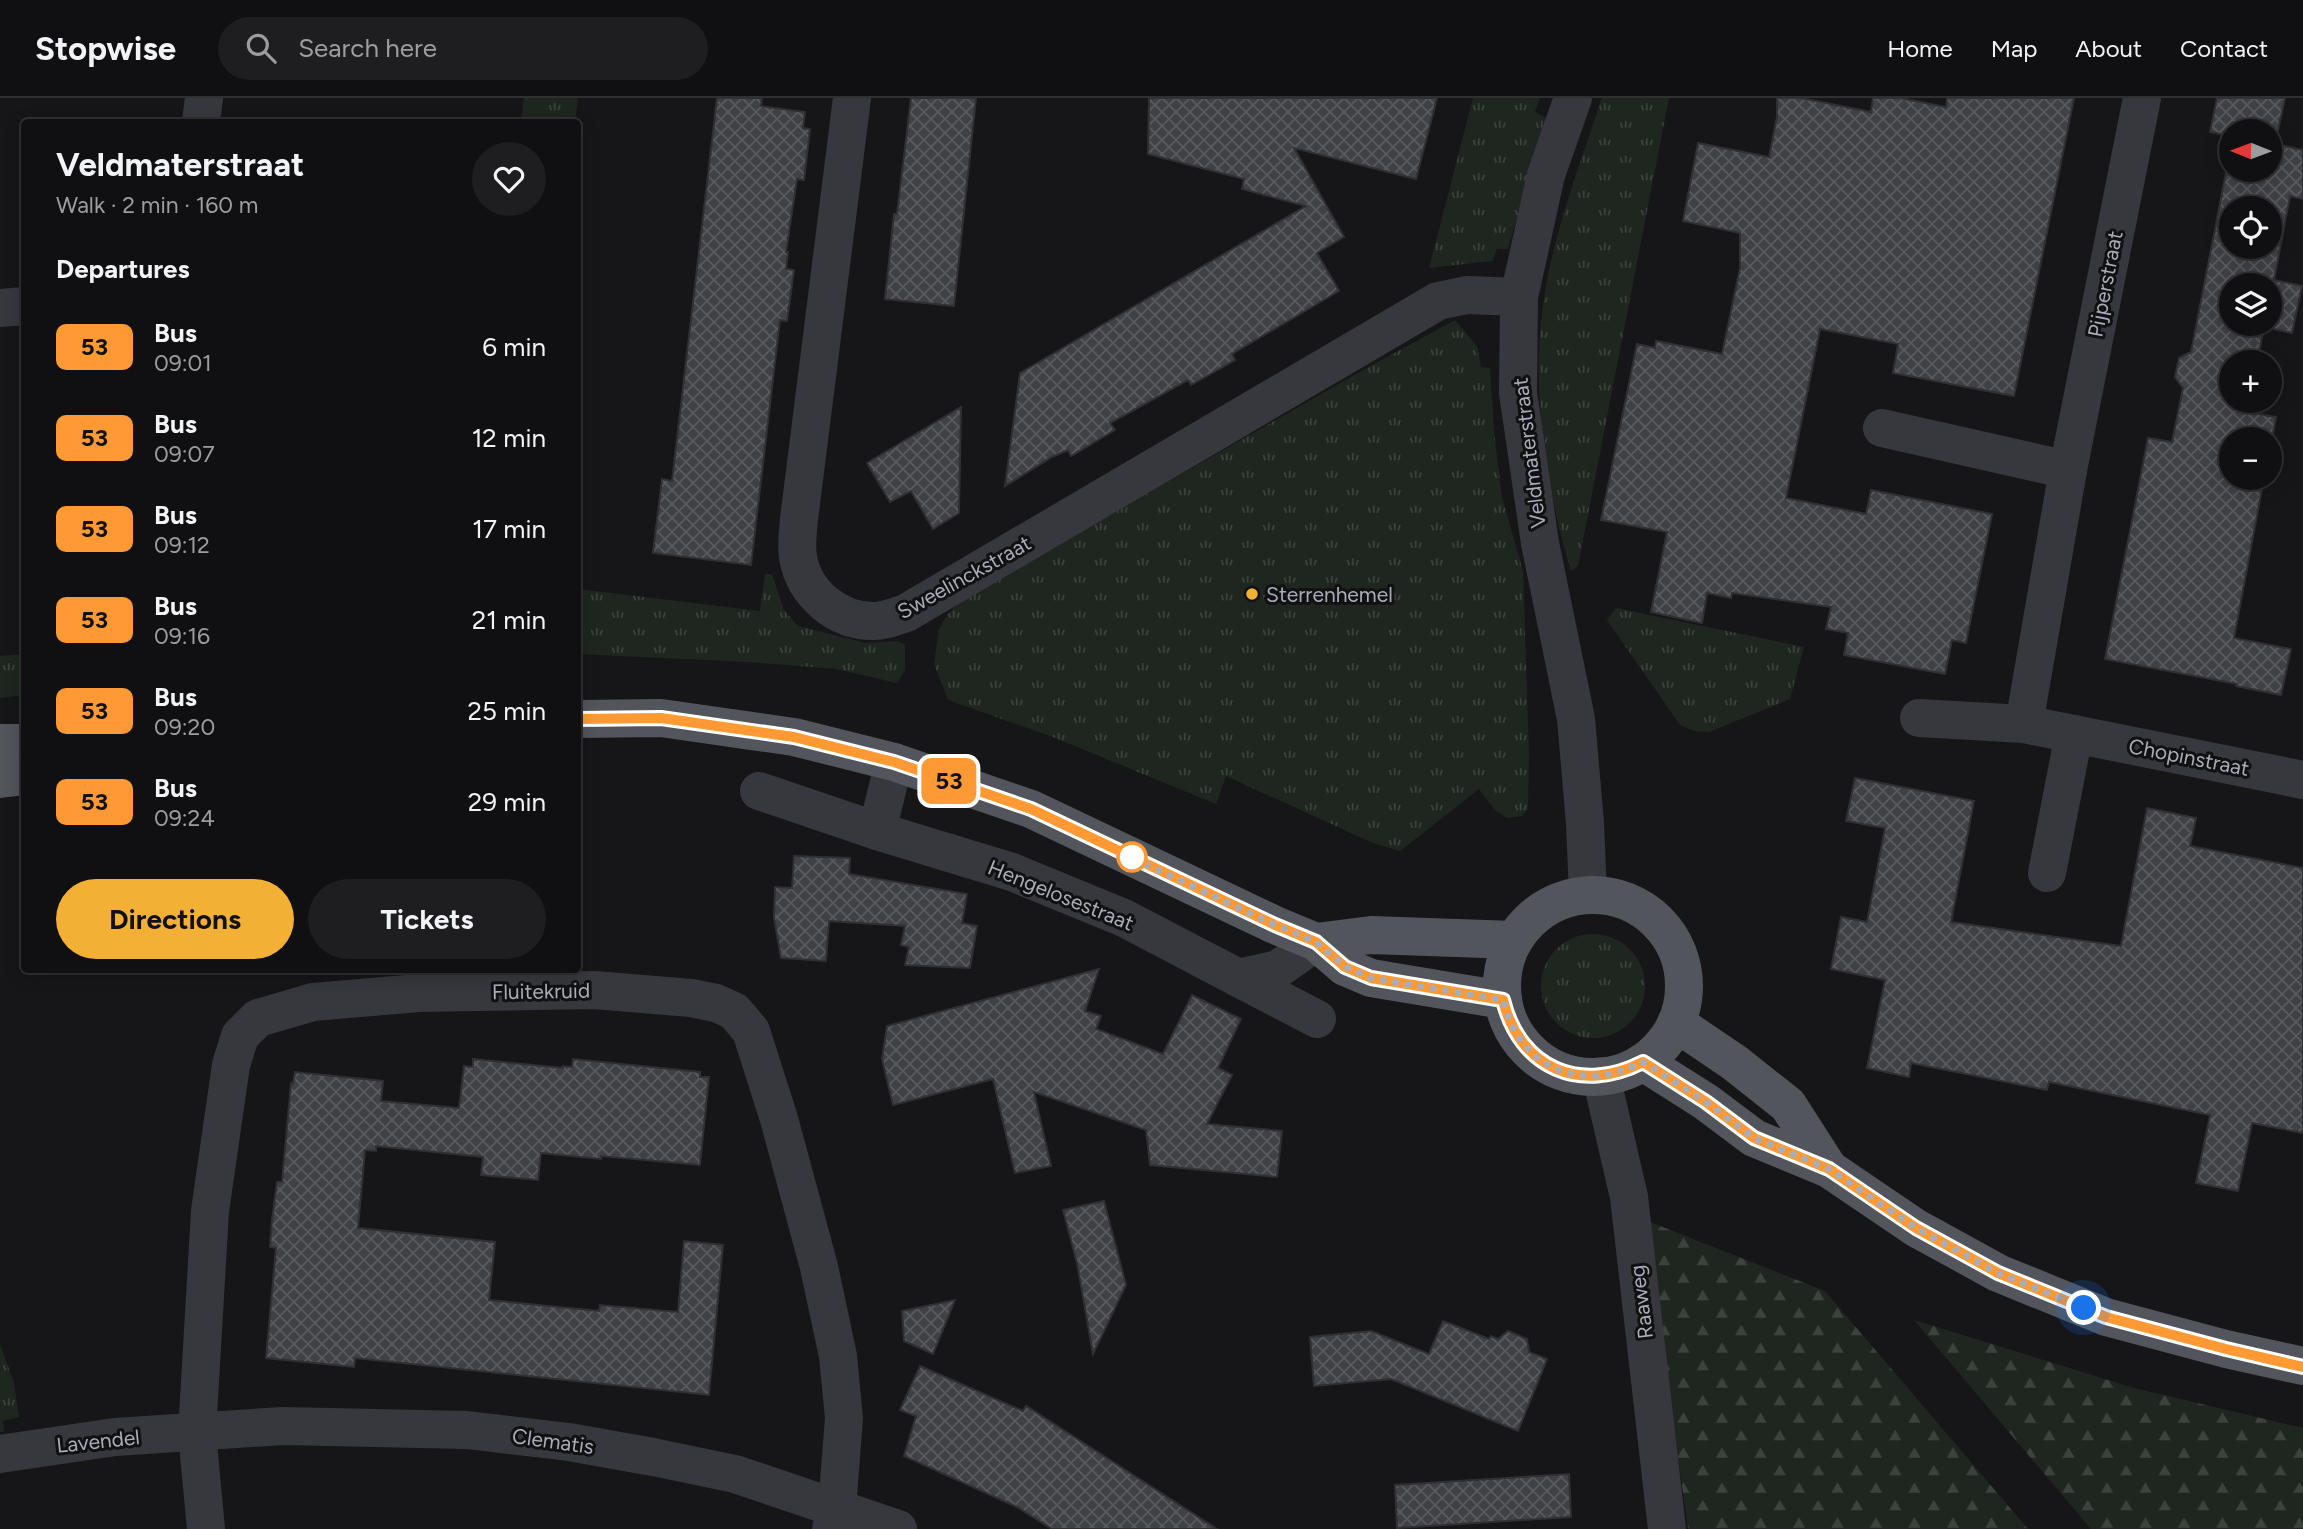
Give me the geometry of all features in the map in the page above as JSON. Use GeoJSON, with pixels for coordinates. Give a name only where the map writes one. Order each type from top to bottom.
{"type":"FeatureCollection","features":[{"type":"Feature","properties":{"kind":"main road"},"geometry":{"type":"LineString","coordinates":[[581,719],[661,718],[794,737],[894,762],[1031,809],[1316,942],[1345,967],[1371,978],[1503,1000]]}},
{"type":"Feature","properties":{"kind":"main road"},"geometry":{"type":"LineString","coordinates":[[0,743],[21,743]]}},
{"type":"Feature","properties":{"kind":"main road"},"geometry":{"type":"LineString","coordinates":[[0,779],[21,776]]}},
{"type":"Feature","properties":{"kind":"main road"},"geometry":{"type":"LineString","coordinates":[[1588,895],[1621,899],[1651,915],[1673,941],[1683,973],[1684,990],[1676,1023],[1657,1051],[1643,1062],[1616,1074],[1586,1077],[1557,1069],[1531,1053],[1513,1029],[1503,1000],[1504,970],[1514,940],[1522,928],[1545,908],[1573,897],[1588,895]]}},
{"type":"Feature","properties":{"kind":"main road"},"geometry":{"type":"LineString","coordinates":[[1316,942],[1371,935],[1514,940]]}},
{"type":"Feature","properties":{"kind":"main road"},"geometry":{"type":"LineString","coordinates":[[1676,1023],[1735,1063],[1788,1105],[1829,1169]]}},
{"type":"Feature","properties":{"kind":"main road"},"geometry":{"type":"LineString","coordinates":[[1643,1062],[1706,1102],[1754,1138],[1829,1169],[1916,1228],[1998,1273],[2106,1317],[2303,1366]]}},
{"type":"Feature","properties":{"kind":"street"},"geometry":{"type":"LineString","coordinates":[[201,119],[204,98]]}},
{"type":"Feature","properties":{"kind":"street","name":"Sweelinckstraat"},"geometry":{"type":"LineString","coordinates":[[852,98],[799,519],[798,557],[811,589],[826,606],[853,618],[876,622],[906,613],[1438,301],[1466,295],[1519,297]]}},
{"type":"Feature","properties":{"kind":"street","name":"Veldmaterstraat"},"geometry":{"type":"LineString","coordinates":[[1573,98],[1546,175],[1519,297],[1518,393],[1540,543],[1576,719],[1588,895]]}},
{"type":"Feature","properties":{"kind":"street","name":"Pijperstraat"},"geometry":{"type":"LineString","coordinates":[[2024,724],[2068,470],[2142,98]]}},
{"type":"Feature","properties":{"kind":"street"},"geometry":{"type":"LineString","coordinates":[[0,309],[21,306]]}},
{"type":"Feature","properties":{"kind":"street"},"geometry":{"type":"LineString","coordinates":[[1882,428],[2068,470]]}},
{"type":"Feature","properties":{"kind":"street","name":"Chopinstraat"},"geometry":{"type":"LineString","coordinates":[[1919,718],[2024,724],[2303,780]]}},
{"type":"Feature","properties":{"kind":"street"},"geometry":{"type":"LineString","coordinates":[[2047,873],[2074,734]]}},
{"type":"Feature","properties":{"kind":"street"},"geometry":{"type":"LineString","coordinates":[[877,831],[894,762]]}},
{"type":"Feature","properties":{"kind":"street","name":"Hengelosestraat"},"geometry":{"type":"LineString","coordinates":[[759,791],[877,831],[1012,872],[1124,918],[1317,1019]]}},
{"type":"Feature","properties":{"kind":"street"},"geometry":{"type":"LineString","coordinates":[[1238,978],[1278,969],[1316,942]]}},
{"type":"Feature","properties":{"kind":"street","name":"Fluitekruid"},"geometry":{"type":"LineString","coordinates":[[206,1529],[198,1433],[210,1211],[231,1065],[240,1036],[258,1018],[313,1002],[419,993],[594,990],[691,998],[716,1003],[734,1012],[751,1031],[779,1119],[819,1267],[838,1356],[844,1418],[834,1519]]}},
{"type":"Feature","properties":{"kind":"street","name":"Raaweg"},"geometry":{"type":"LineString","coordinates":[[1601,1076],[1629,1196],[1667,1529]]}},
{"type":"Feature","properties":{"kind":"street","name":"Clematis"},"geometry":{"type":"LineString","coordinates":[[198,1433],[284,1426],[467,1430],[569,1443],[735,1474],[834,1519],[898,1529]]}},
{"type":"Feature","properties":{"kind":"street","name":"Lavendel"},"geometry":{"type":"LineString","coordinates":[[0,1454],[115,1437],[198,1433]]}},
{"type":"Feature","properties":{"kind":"green space"},"geometry":{"type":"Polygon","coordinates":[[[524,98],[578,98],[575,119],[521,119],[524,98]]]}},
{"type":"Feature","properties":{"kind":"green space"},"geometry":{"type":"Polygon","coordinates":[[[1473,98],[1540,98],[1535,112],[1548,119],[1508,249],[1497,249],[1492,261],[1429,268],[1473,98]]]}},
{"type":"Feature","properties":{"kind":"green space"},"geometry":{"type":"Polygon","coordinates":[[[1602,98],[1669,98],[1578,566],[1571,571],[1545,456],[1539,378],[1540,339],[1544,300],[1556,240],[1602,98]]]}},
{"type":"Feature","properties":{"kind":"green space"},"geometry":{"type":"Polygon","coordinates":[[[1455,320],[1477,346],[1481,367],[1490,368],[1502,497],[1523,571],[1529,755],[1528,809],[1522,816],[1507,818],[1495,810],[1479,789],[1400,851],[1373,843],[1226,776],[1216,804],[1053,737],[948,700],[934,664],[939,629],[948,614],[963,599],[1455,320]]]}},
{"type":"Feature","properties":{"kind":"green space"},"geometry":{"type":"Polygon","coordinates":[[[765,574],[772,574],[784,610],[798,626],[866,643],[898,641],[905,645],[905,670],[897,683],[836,669],[581,654],[581,589],[760,611],[765,574]]]}},
{"type":"Feature","properties":{"kind":"green space"},"geometry":{"type":"Polygon","coordinates":[[[1616,608],[1804,647],[1790,699],[1709,732],[1694,731],[1680,725],[1607,620],[1616,608]]]}},
{"type":"Feature","properties":{"kind":"green space"},"geometry":{"type":"Polygon","coordinates":[[[21,654],[21,695],[0,698],[0,656],[21,654]]]}},
{"type":"Feature","properties":{"kind":"green space"},"geometry":{"type":"Polygon","coordinates":[[[1593,934],[1613,938],[1630,949],[1641,966],[1645,986],[1641,1006],[1630,1023],[1613,1034],[1593,1038],[1573,1034],[1556,1023],[1545,1006],[1541,986],[1545,966],[1556,949],[1573,938],[1593,934]]]}},
{"type":"Feature","properties":{"kind":"green space"},"geometry":{"type":"Polygon","coordinates":[[[1645,1220],[1825,1291],[2028,1529],[1688,1529],[1645,1220]]]}},
{"type":"Feature","properties":{"kind":"green space"},"geometry":{"type":"Polygon","coordinates":[[[1914,1320],[2134,1388],[2303,1428],[2303,1529],[2091,1529],[1914,1320]]]}},
{"type":"Feature","properties":{"kind":"green space"},"geometry":{"type":"Polygon","coordinates":[[[0,1344],[14,1383],[19,1417],[3,1421],[4,1432],[0,1432],[0,1344]]]}},
{"type":"Feature","properties":{"kind":"building"},"geometry":{"type":"Polygon","coordinates":[[[717,98],[762,98],[761,106],[805,112],[803,128],[810,129],[804,180],[797,179],[786,252],[786,269],[794,270],[787,321],[780,320],[751,565],[653,553],[662,479],[672,481],[717,98]]]}},
{"type":"Feature","properties":{"kind":"building"},"geometry":{"type":"Polygon","coordinates":[[[911,98],[976,98],[954,306],[885,299],[911,98]]]}},
{"type":"Feature","properties":{"kind":"building"},"geometry":{"type":"Polygon","coordinates":[[[1149,98],[1437,98],[1416,179],[1294,148],[1344,237],[1317,253],[1339,291],[1232,354],[1235,360],[1191,385],[1188,380],[1110,423],[1115,430],[1071,456],[1068,450],[1052,457],[1005,486],[1020,373],[1306,206],[1242,189],[1244,179],[1148,154],[1149,98]]]}},
{"type":"Feature","properties":{"kind":"building"},"geometry":{"type":"Polygon","coordinates":[[[1777,98],[1801,98],[1871,112],[1873,98],[1900,98],[1946,107],[1947,98],[2074,98],[2014,396],[1893,373],[1898,344],[1820,329],[1786,498],[1866,514],[1871,490],[1992,514],[1966,643],[1952,640],[1945,674],[1844,655],[1848,633],[1826,629],[1831,607],[1732,593],[1731,598],[1707,593],[1702,623],[1651,612],[1667,532],[1601,520],[1637,344],[1655,348],[1656,341],[1722,354],[1740,268],[1740,233],[1683,221],[1698,143],[1769,157],[1777,117],[1777,98]]]}},
{"type":"Feature","properties":{"kind":"building"},"geometry":{"type":"Polygon","coordinates":[[[2217,98],[2285,98],[2280,119],[2219,119],[2219,134],[2210,132],[2217,98]]]}},
{"type":"Feature","properties":{"kind":"building"},"geometry":{"type":"Polygon","coordinates":[[[2282,146],[2303,150],[2303,199],[2290,196],[2282,238],[2282,196],[2221,196],[2224,182],[2282,182],[2282,146]]]}},
{"type":"Feature","properties":{"kind":"building"},"geometry":{"type":"Polygon","coordinates":[[[2219,208],[2219,259],[2278,259],[2275,273],[2219,273],[2219,336],[2262,336],[2259,350],[2219,350],[2219,413],[2253,413],[2276,417],[2274,427],[2219,427],[2219,490],[2262,490],[2234,638],[2291,649],[2281,695],[2105,659],[2148,438],[2172,442],[2183,388],[2175,377],[2179,358],[2191,352],[2219,208]]]}},
{"type":"Feature","properties":{"kind":"building"},"geometry":{"type":"Polygon","coordinates":[[[2282,282],[2302,286],[2292,333],[2282,331],[2282,282]]]}},
{"type":"Feature","properties":{"kind":"building"},"geometry":{"type":"Polygon","coordinates":[[[961,407],[959,513],[933,529],[911,491],[890,502],[867,463],[961,407]]]}},
{"type":"Feature","properties":{"kind":"building"},"geometry":{"type":"Polygon","coordinates":[[[1855,778],[1974,801],[1951,922],[2121,946],[2147,808],[2196,818],[2190,846],[2303,868],[2303,1133],[2252,1123],[2238,1191],[2196,1183],[2210,1115],[2049,1082],[2047,1090],[1911,1063],[1909,1077],[1867,1068],[1885,980],[1831,969],[1841,917],[1867,922],[1885,828],[1846,821],[1855,778]]]}},
{"type":"Feature","properties":{"kind":"building"},"geometry":{"type":"Polygon","coordinates":[[[794,856],[850,858],[849,874],[967,894],[962,923],[977,926],[970,968],[905,965],[909,947],[901,945],[905,926],[829,921],[826,961],[781,958],[774,918],[775,887],[792,888],[794,856]]]}},
{"type":"Feature","properties":{"kind":"building"},"geometry":{"type":"Polygon","coordinates":[[[1099,969],[1085,1011],[1101,1016],[1096,1029],[1163,1054],[1192,995],[1241,1019],[1218,1068],[1232,1075],[1207,1124],[1282,1131],[1277,1177],[1150,1165],[1146,1130],[1034,1092],[1051,1166],[1015,1173],[993,1079],[893,1105],[882,1059],[887,1026],[1099,969]]]}},
{"type":"Feature","properties":{"kind":"building"},"geometry":{"type":"Polygon","coordinates":[[[473,1059],[563,1068],[572,1067],[573,1059],[700,1072],[700,1077],[709,1077],[700,1165],[541,1153],[538,1180],[481,1175],[483,1157],[376,1146],[376,1151],[365,1150],[358,1228],[495,1242],[489,1300],[599,1311],[600,1305],[678,1312],[684,1241],[723,1245],[709,1395],[355,1358],[354,1367],[266,1358],[276,1248],[270,1247],[272,1220],[277,1182],[282,1182],[291,1083],[293,1084],[295,1072],[383,1081],[381,1101],[459,1108],[464,1066],[473,1067],[473,1059]]]}},
{"type":"Feature","properties":{"kind":"building"},"geometry":{"type":"Polygon","coordinates":[[[1104,1201],[1126,1285],[1093,1354],[1077,1263],[1063,1210],[1104,1201]]]}},
{"type":"Feature","properties":{"kind":"building"},"geometry":{"type":"Polygon","coordinates":[[[955,1300],[933,1354],[904,1341],[902,1311],[955,1300]]]}},
{"type":"Feature","properties":{"kind":"building"},"geometry":{"type":"Polygon","coordinates":[[[1443,1321],[1489,1339],[1491,1336],[1498,1339],[1508,1331],[1527,1339],[1529,1352],[1547,1359],[1518,1431],[1391,1379],[1314,1386],[1310,1337],[1371,1331],[1429,1354],[1443,1321]]]}},
{"type":"Feature","properties":{"kind":"building"},"geometry":{"type":"Polygon","coordinates":[[[920,1366],[1023,1411],[1026,1406],[1217,1529],[1052,1529],[1017,1507],[904,1456],[916,1416],[900,1410],[920,1366]]]}},
{"type":"Feature","properties":{"kind":"building"},"geometry":{"type":"Polygon","coordinates":[[[1569,1474],[1571,1517],[1397,1528],[1395,1485],[1569,1474]]]}},
{"type":"Feature","properties":{"kind":"bus line","name":"53"},"geometry":{"type":"LineString","coordinates":[[581,719],[661,718],[794,737],[894,762],[1031,809],[1316,942],[1345,967],[1371,978],[1503,1000],[1513,1029],[1521,1042],[1531,1053],[1557,1069],[1586,1077],[1601,1076],[1616,1074],[1643,1062],[1706,1102],[1754,1138],[1829,1169],[1916,1228],[1998,1273],[2106,1317],[2303,1367]]}},
{"type":"Feature","properties":{"kind":"place","name":"Sterrenhemel"},"geometry":{"type":"Point","coordinates":[1252,594]}},
{"type":"Feature","properties":{"kind":"route"},"geometry":{"type":"LineString","coordinates":[[1132,857],[1128,856],[1316,942],[1345,967],[1371,978],[1503,1000],[1513,1029],[1521,1042],[1531,1053],[1557,1069],[1586,1077],[1601,1076],[1616,1074],[1643,1062],[1706,1102],[1754,1138],[1829,1169],[1916,1228],[1998,1273],[2084,1308]]}}]}
